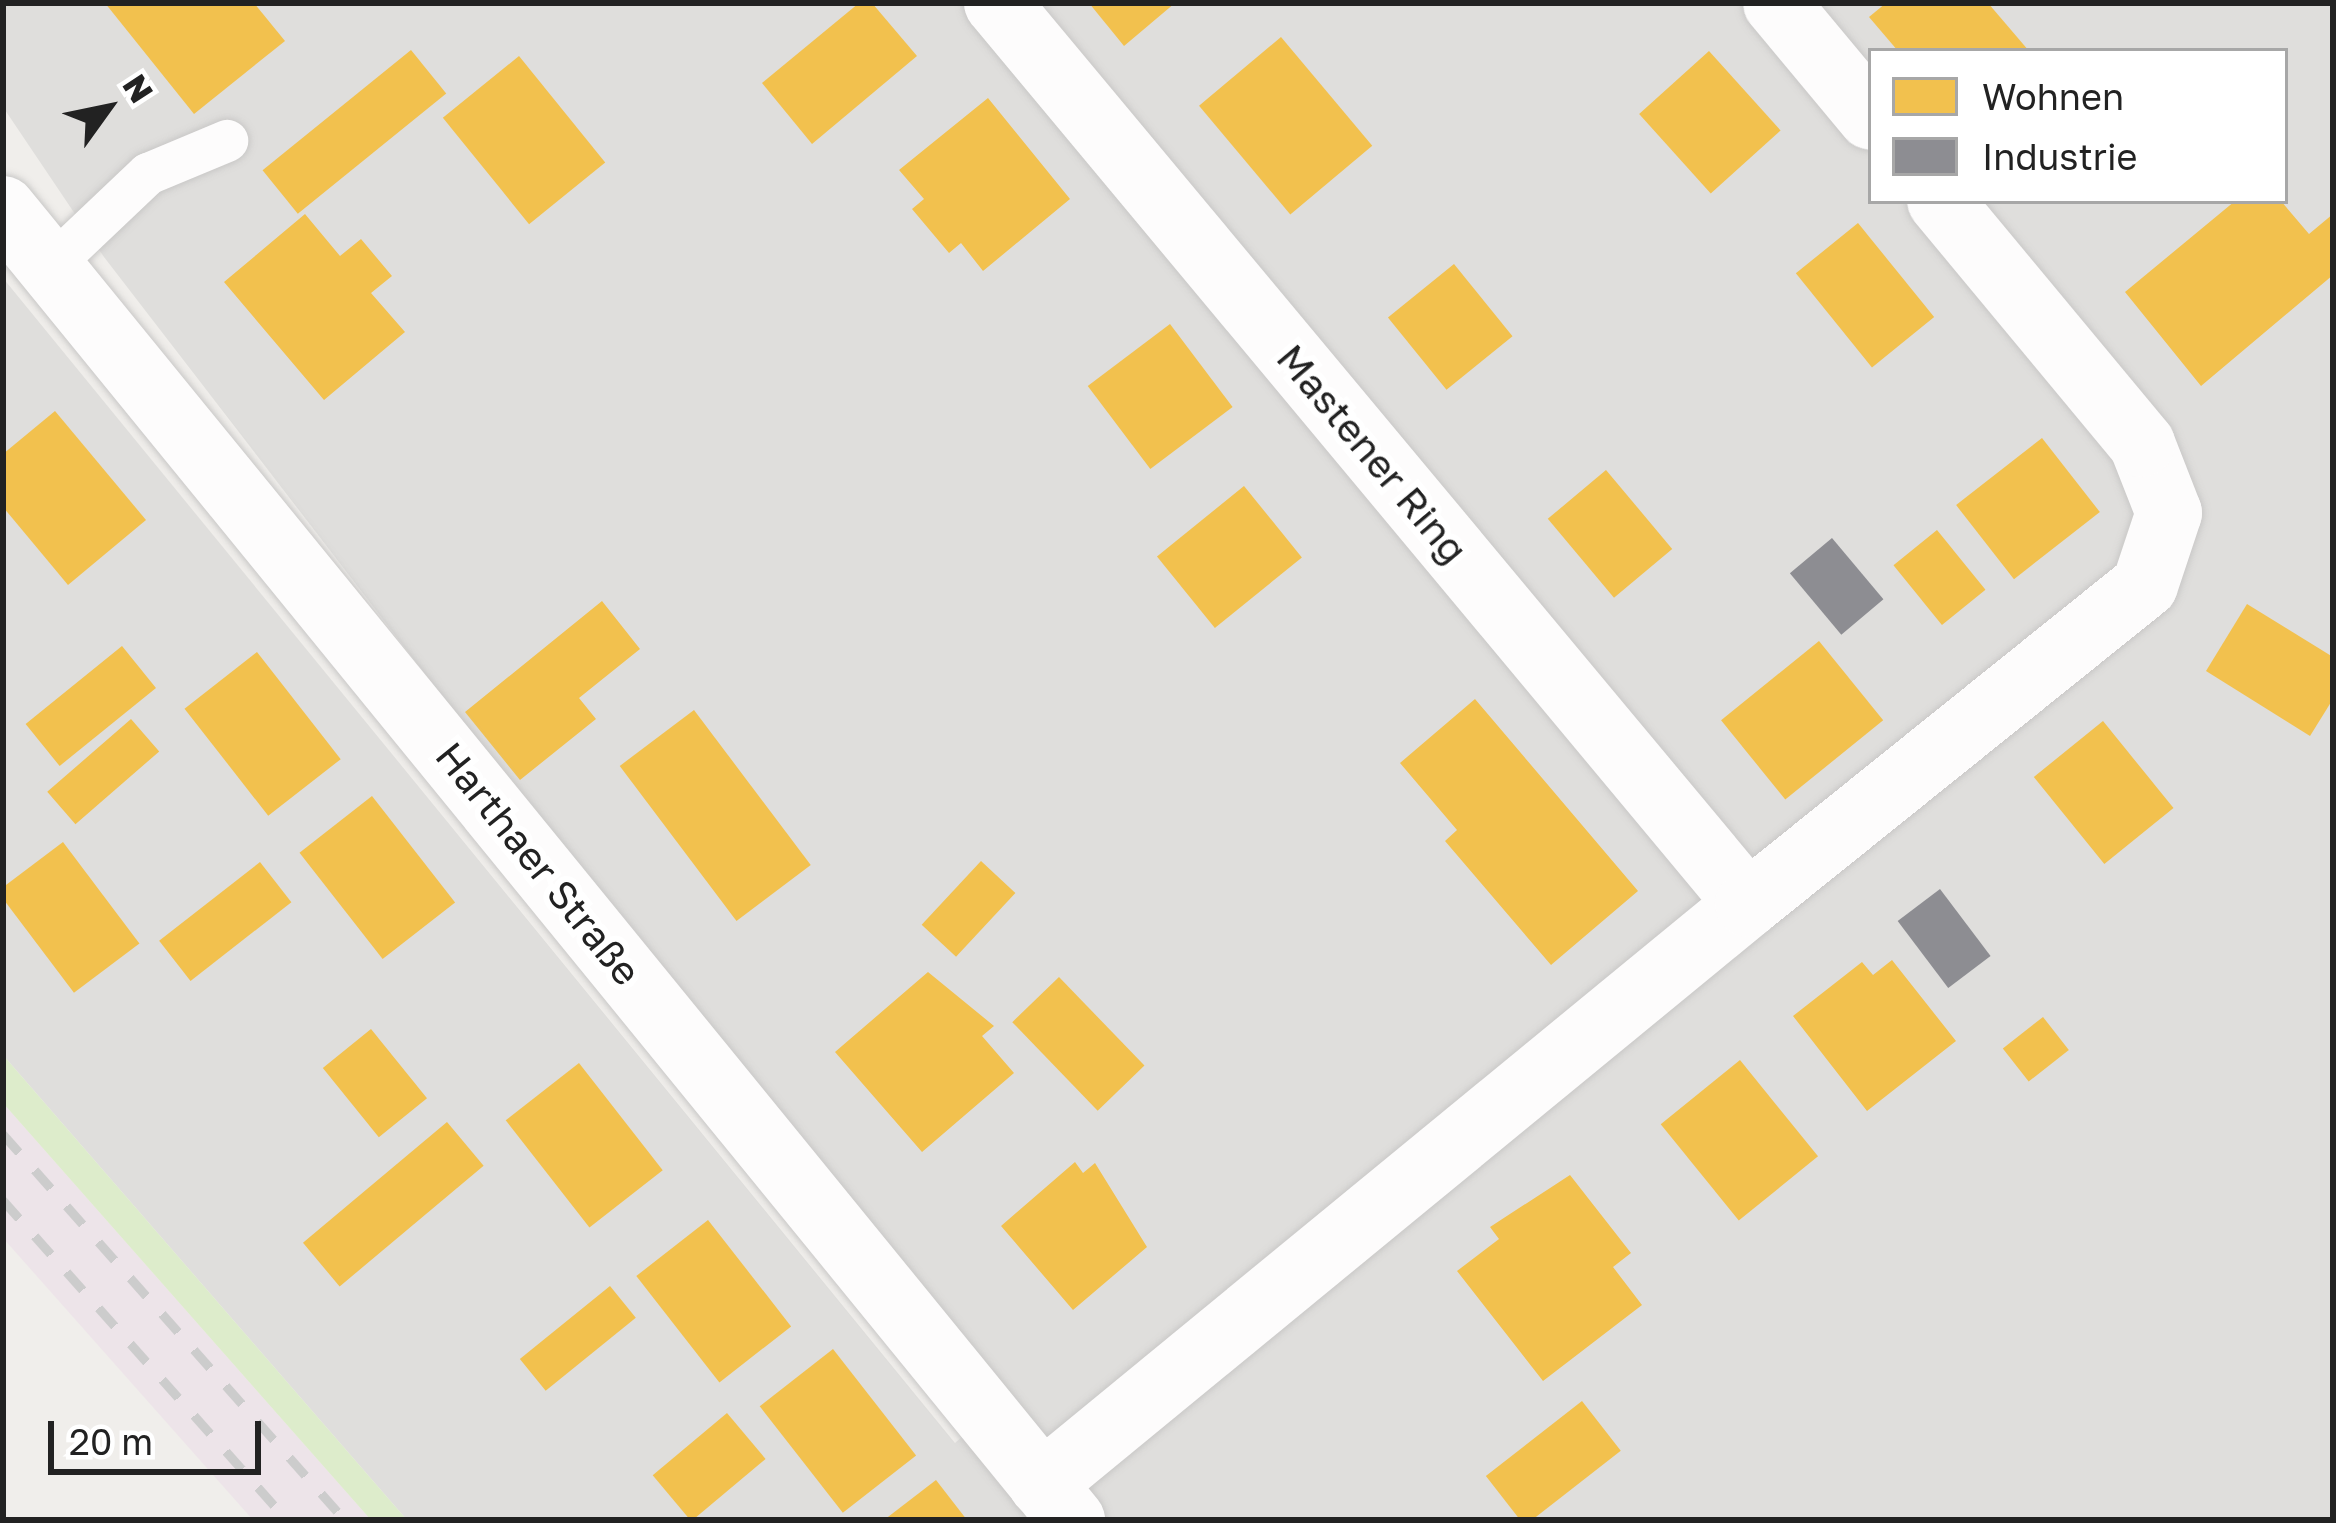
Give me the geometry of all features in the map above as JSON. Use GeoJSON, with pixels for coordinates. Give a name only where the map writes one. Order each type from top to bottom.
{"type":"FeatureCollection","features":[{"type":"Feature","properties":{"kind":"street","name":"Mastener Ring"},"geometry":{"type":"LineString","coordinates":[[997,3],[1748,904]]}},
{"type":"Feature","properties":{"kind":"street"},"geometry":{"type":"LineString","coordinates":[[1776,3],[1868,113]]}},
{"type":"Feature","properties":{"kind":"street"},"geometry":{"type":"LineString","coordinates":[[1057,1502],[1748,904],[2145,586],[2169,513],[2142,444],[1942,204]]}},
{"type":"Feature","properties":{"kind":"street","name":"Harthaer Straße"},"geometry":{"type":"LineString","coordinates":[[3,209],[1057,1502]]}},
{"type":"Feature","properties":{"kind":"lane"},"geometry":{"type":"LineString","coordinates":[[51,266],[148,173],[227,141]]}},
{"type":"Feature","properties":{"kind":"shaded area"},"geometry":{"type":"Polygon","coordinates":[[[3,3],[2333,3],[2333,1520],[407,1520],[3,1055],[3,278],[955,1443],[1010,1394],[563,853],[104,257],[3,107],[3,3]]]}},
{"type":"Feature","properties":{"kind":"shaded area"},"geometry":{"type":"Polygon","coordinates":[[[3,1103],[371,1520],[253,1520],[3,1238],[3,1103]]]}},
{"type":"Feature","properties":{"kind":"green space"},"geometry":{"type":"Polygon","coordinates":[[[3,1055],[407,1520],[371,1520],[3,1103],[3,1055]]]}},
{"type":"Feature","properties":{"kind":"building: Wohnen"},"geometry":{"type":"Polygon","coordinates":[[[105,3],[254,3],[285,41],[194,114],[105,3]]]}},
{"type":"Feature","properties":{"kind":"building: Wohnen"},"geometry":{"type":"Polygon","coordinates":[[[859,3],[872,3],[917,56],[812,144],[762,83],[859,3]]]}},
{"type":"Feature","properties":{"kind":"building: Wohnen"},"geometry":{"type":"Polygon","coordinates":[[[1089,3],[1175,3],[1124,46],[1089,3]]]}},
{"type":"Feature","properties":{"kind":"building: Wohnen"},"geometry":{"type":"Polygon","coordinates":[[[1886,3],[1988,3],[2026,48],[1895,48],[1869,17],[1886,3]]]}},
{"type":"Feature","properties":{"kind":"building: Wohnen"},"geometry":{"type":"Polygon","coordinates":[[[1281,37],[1372,146],[1290,215],[1199,106],[1281,37]]]}},
{"type":"Feature","properties":{"kind":"building: Wohnen"},"geometry":{"type":"Polygon","coordinates":[[[411,50],[446,94],[298,214],[263,170],[411,50]]]}},
{"type":"Feature","properties":{"kind":"building: Wohnen"},"geometry":{"type":"Polygon","coordinates":[[[1709,51],[1781,131],[1711,193],[1639,114],[1709,51]]]}},
{"type":"Feature","properties":{"kind":"building: Wohnen"},"geometry":{"type":"Polygon","coordinates":[[[519,56],[605,162],[529,224],[443,118],[519,56]]]}},
{"type":"Feature","properties":{"kind":"building: Wohnen"},"geometry":{"type":"Polygon","coordinates":[[[988,98],[1070,199],[983,271],[961,243],[949,253],[912,209],[924,199],[899,170],[988,98]]]}},
{"type":"Feature","properties":{"kind":"building: Wohnen"},"geometry":{"type":"Polygon","coordinates":[[[2231,204],[2284,204],[2309,234],[2333,214],[2333,275],[2201,386],[2125,292],[2231,204]]]}},
{"type":"Feature","properties":{"kind":"building: Wohnen"},"geometry":{"type":"Polygon","coordinates":[[[305,214],[340,256],[361,239],[392,276],[371,293],[405,332],[324,400],[224,282],[305,214]]]}},
{"type":"Feature","properties":{"kind":"building: Wohnen"},"geometry":{"type":"Polygon","coordinates":[[[1858,223],[1934,317],[1872,367],[1796,273],[1858,223]]]}},
{"type":"Feature","properties":{"kind":"building: Wohnen"},"geometry":{"type":"Polygon","coordinates":[[[1454,264],[1513,336],[1446,390],[1388,317],[1454,264]]]}},
{"type":"Feature","properties":{"kind":"building: Wohnen"},"geometry":{"type":"Polygon","coordinates":[[[1170,324],[1233,407],[1150,469],[1088,386],[1170,324]]]}},
{"type":"Feature","properties":{"kind":"building: Wohnen"},"geometry":{"type":"Polygon","coordinates":[[[55,411],[146,520],[68,585],[3,507],[3,454],[55,411]]]}},
{"type":"Feature","properties":{"kind":"building: Wohnen"},"geometry":{"type":"Polygon","coordinates":[[[2042,438],[2100,512],[2014,579],[1956,505],[2042,438]]]}},
{"type":"Feature","properties":{"kind":"building: Wohnen"},"geometry":{"type":"Polygon","coordinates":[[[1606,470],[1672,549],[1614,598],[1548,519],[1606,470]]]}},
{"type":"Feature","properties":{"kind":"building: Wohnen"},"geometry":{"type":"Polygon","coordinates":[[[1244,486],[1302,557],[1215,628],[1157,556],[1244,486]]]}},
{"type":"Feature","properties":{"kind":"building: Wohnen"},"geometry":{"type":"Polygon","coordinates":[[[1937,530],[1985,590],[1942,625],[1893,565],[1937,530]]]}},
{"type":"Feature","properties":{"kind":"building: Wohnen"},"geometry":{"type":"Polygon","coordinates":[[[602,601],[640,649],[579,698],[596,719],[520,780],[465,712],[602,601]]]}},
{"type":"Feature","properties":{"kind":"building: Wohnen"},"geometry":{"type":"Polygon","coordinates":[[[2247,604],[2333,657],[2333,699],[2310,736],[2206,671],[2247,604]]]}},
{"type":"Feature","properties":{"kind":"building: Wohnen"},"geometry":{"type":"Polygon","coordinates":[[[1819,641],[1883,720],[1785,800],[1721,720],[1819,641]]]}},
{"type":"Feature","properties":{"kind":"building: Wohnen"},"geometry":{"type":"Polygon","coordinates":[[[122,646],[156,688],[60,766],[26,724],[122,646]]]}},
{"type":"Feature","properties":{"kind":"building: Wohnen"},"geometry":{"type":"Polygon","coordinates":[[[257,652],[341,759],[268,816],[185,709],[257,652]]]}},
{"type":"Feature","properties":{"kind":"building: Wohnen"},"geometry":{"type":"Polygon","coordinates":[[[1475,699],[1638,891],[1551,965],[1445,841],[1457,830],[1400,763],[1475,699]]]}},
{"type":"Feature","properties":{"kind":"building: Wohnen"},"geometry":{"type":"Polygon","coordinates":[[[694,710],[811,865],[736,921],[620,766],[694,710]]]}},
{"type":"Feature","properties":{"kind":"building: Wohnen"},"geometry":{"type":"Polygon","coordinates":[[[131,719],[159,751],[75,824],[47,792],[131,719]]]}},
{"type":"Feature","properties":{"kind":"building: Wohnen"},"geometry":{"type":"Polygon","coordinates":[[[2103,721],[2173,808],[2104,864],[2034,777],[2103,721]]]}},
{"type":"Feature","properties":{"kind":"building: Wohnen"},"geometry":{"type":"Polygon","coordinates":[[[372,796],[455,902],[383,959],[300,853],[372,796]]]}},
{"type":"Feature","properties":{"kind":"building: Wohnen"},"geometry":{"type":"Polygon","coordinates":[[[63,842],[139,943],[74,993],[3,899],[3,887],[63,842]]]}},
{"type":"Feature","properties":{"kind":"building: Wohnen"},"geometry":{"type":"Polygon","coordinates":[[[981,861],[1015,893],[956,957],[922,925],[981,861]]]}},
{"type":"Feature","properties":{"kind":"building: Wohnen"},"geometry":{"type":"Polygon","coordinates":[[[260,862],[291,902],[191,981],[159,941],[260,862]]]}},
{"type":"Feature","properties":{"kind":"building: Wohnen"},"geometry":{"type":"Polygon","coordinates":[[[1892,960],[1956,1041],[1867,1111],[1793,1016],[1862,962],[1873,975],[1892,960]]]}},
{"type":"Feature","properties":{"kind":"building: Wohnen"},"geometry":{"type":"Polygon","coordinates":[[[928,972],[994,1026],[982,1036],[1014,1073],[922,1152],[835,1052],[928,972]]]}},
{"type":"Feature","properties":{"kind":"building: Wohnen"},"geometry":{"type":"Polygon","coordinates":[[[1059,977],[1144,1065],[1098,1111],[1012,1022],[1059,977]]]}},
{"type":"Feature","properties":{"kind":"building: Wohnen"},"geometry":{"type":"Polygon","coordinates":[[[2043,1017],[2069,1050],[2029,1081],[2003,1048],[2043,1017]]]}},
{"type":"Feature","properties":{"kind":"building: Wohnen"},"geometry":{"type":"Polygon","coordinates":[[[371,1029],[427,1098],[379,1137],[323,1068],[371,1029]]]}},
{"type":"Feature","properties":{"kind":"building: Wohnen"},"geometry":{"type":"Polygon","coordinates":[[[1740,1060],[1818,1156],[1739,1221],[1661,1124],[1740,1060]]]}},
{"type":"Feature","properties":{"kind":"building: Wohnen"},"geometry":{"type":"Polygon","coordinates":[[[579,1063],[663,1170],[589,1227],[506,1120],[579,1063]]]}},
{"type":"Feature","properties":{"kind":"building: Wohnen"},"geometry":{"type":"Polygon","coordinates":[[[447,1122],[484,1166],[340,1287],[303,1243],[447,1122]]]}},
{"type":"Feature","properties":{"kind":"building: Wohnen"},"geometry":{"type":"Polygon","coordinates":[[[1075,1162],[1083,1173],[1095,1163],[1147,1247],[1073,1310],[1001,1226],[1075,1162]]]}},
{"type":"Feature","properties":{"kind":"building: Wohnen"},"geometry":{"type":"Polygon","coordinates":[[[1570,1175],[1631,1253],[1613,1267],[1642,1305],[1543,1381],[1457,1271],[1499,1239],[1490,1227],[1570,1175]]]}},
{"type":"Feature","properties":{"kind":"building: Wohnen"},"geometry":{"type":"Polygon","coordinates":[[[708,1220],[791,1326],[719,1382],[636,1276],[708,1220]]]}},
{"type":"Feature","properties":{"kind":"building: Wohnen"},"geometry":{"type":"Polygon","coordinates":[[[610,1286],[636,1318],[546,1391],[520,1359],[610,1286]]]}},
{"type":"Feature","properties":{"kind":"building: Wohnen"},"geometry":{"type":"Polygon","coordinates":[[[833,1349],[916,1455],[843,1513],[760,1406],[833,1349]]]}},
{"type":"Feature","properties":{"kind":"building: Wohnen"},"geometry":{"type":"Polygon","coordinates":[[[1582,1401],[1621,1451],[1532,1520],[1520,1520],[1486,1476],[1582,1401]]]}},
{"type":"Feature","properties":{"kind":"building: Wohnen"},"geometry":{"type":"Polygon","coordinates":[[[727,1413],[766,1459],[693,1520],[653,1475],[727,1413]]]}},
{"type":"Feature","properties":{"kind":"building: Wohnen"},"geometry":{"type":"Polygon","coordinates":[[[936,1480],[967,1520],[884,1520],[936,1480]]]}},
{"type":"Feature","properties":{"kind":"building: Industrie"},"geometry":{"type":"Polygon","coordinates":[[[1832,538],[1883,599],[1841,635],[1790,573],[1832,538]]]}},
{"type":"Feature","properties":{"kind":"building: Industrie"},"geometry":{"type":"Polygon","coordinates":[[[1940,889],[1991,956],[1948,988],[1898,921],[1940,889]]]}},
{"type":"Feature","properties":{"kind":"railway"},"geometry":{"type":"LineString","coordinates":[[3,1134],[345,1520]]}},
{"type":"Feature","properties":{"kind":"railway"},"geometry":{"type":"LineString","coordinates":[[3,1200],[287,1520]]}}]}
